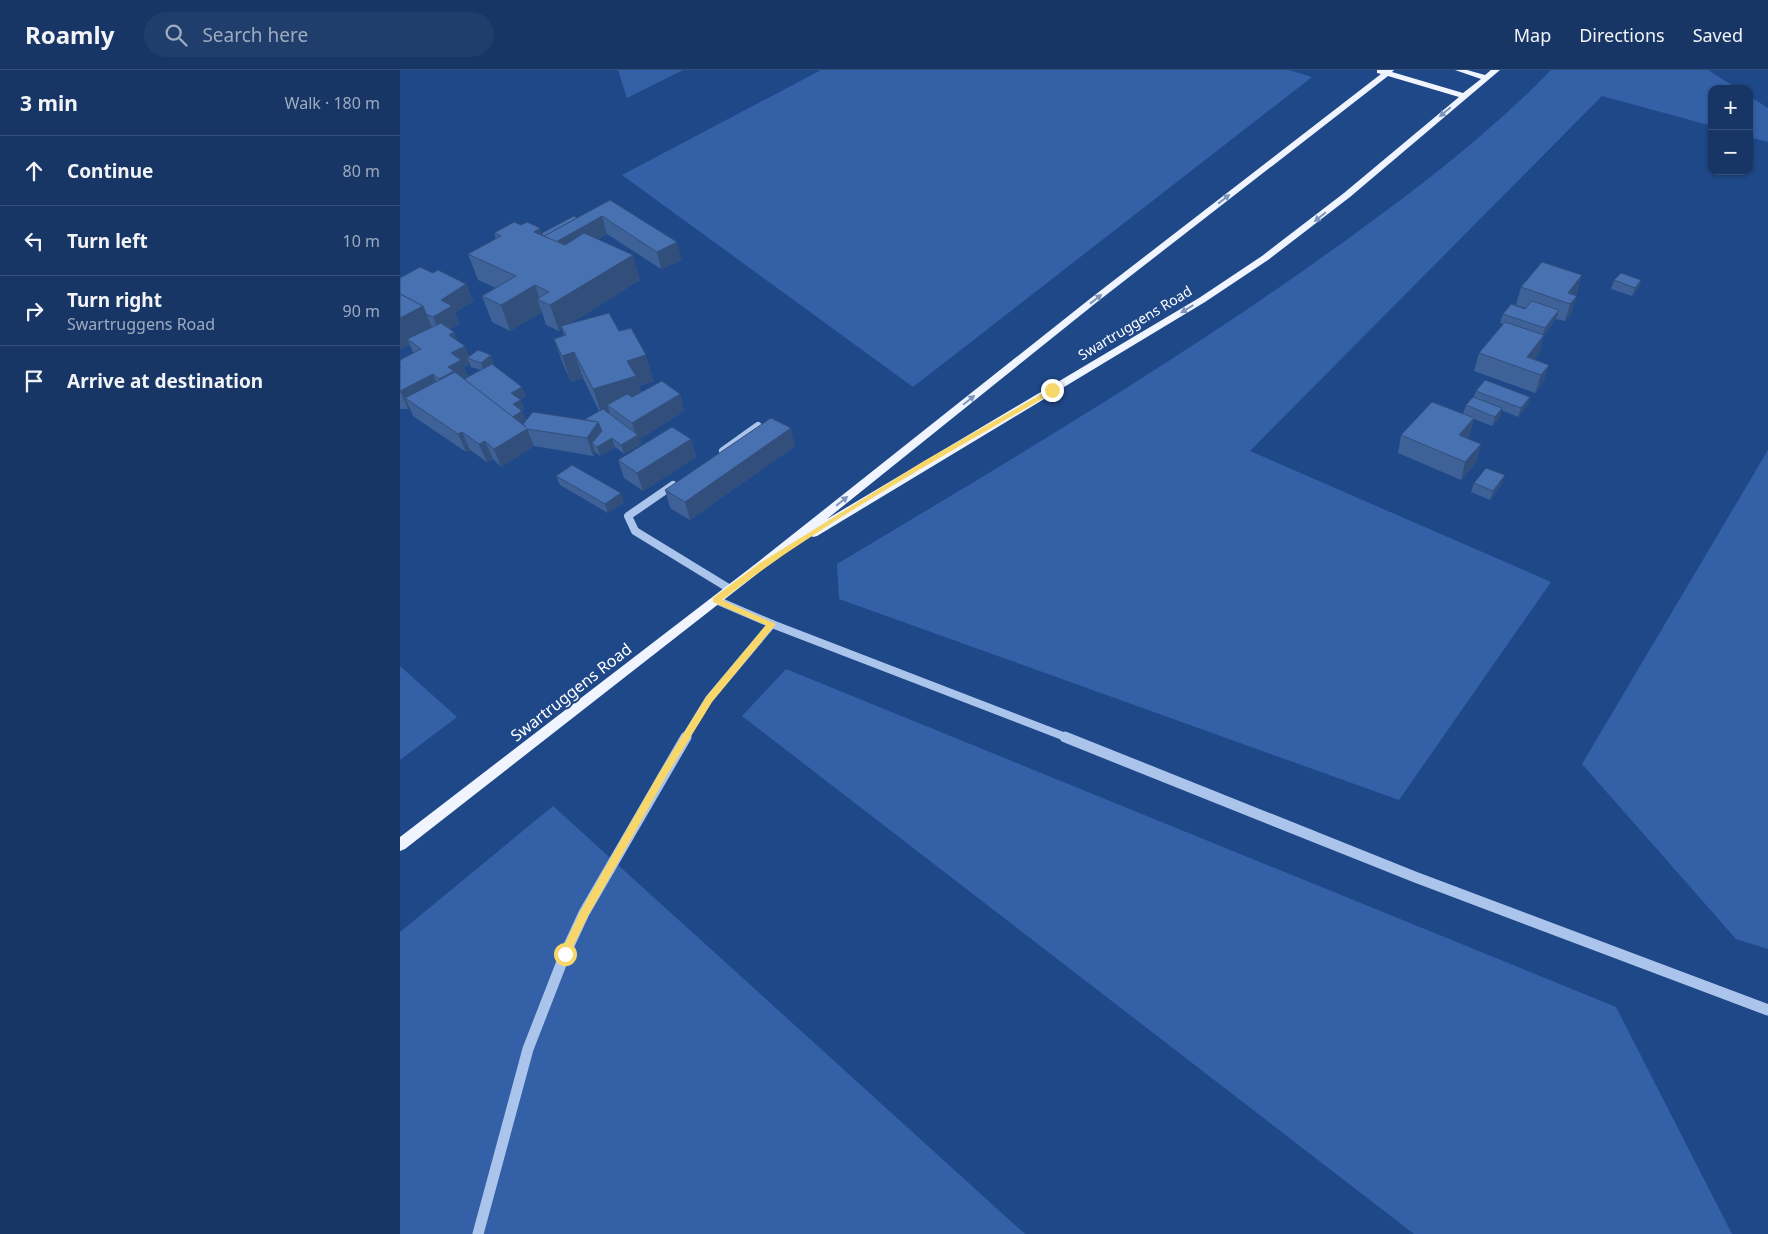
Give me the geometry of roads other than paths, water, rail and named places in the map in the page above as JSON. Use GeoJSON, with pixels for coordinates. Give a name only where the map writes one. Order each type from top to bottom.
{"type":"FeatureCollection","features":[{"type":"Feature","properties":{"kind":"main road"},"geometry":{"type":"LineString","coordinates":[[1459,70],[1486,78]]}},
{"type":"Feature","properties":{"kind":"main road","name":"Swartruggens Road"},"geometry":{"type":"LineString","coordinates":[[762,564],[927,463],[1218,290],[1302,231],[1496,70]]}},
{"type":"Feature","properties":{"kind":"main road"},"geometry":{"type":"LineString","coordinates":[[1385,71],[1464,96]]}},
{"type":"Feature","properties":{"kind":"main road","name":"Swartruggens Road"},"geometry":{"type":"LineString","coordinates":[[400,845],[762,564],[1385,71]]}},
{"type":"Feature","properties":{"kind":"lane"},"geometry":{"type":"LineString","coordinates":[[718,454],[758,426]]}},
{"type":"Feature","properties":{"kind":"lane"},"geometry":{"type":"LineString","coordinates":[[677,482],[628,516],[635,531],[730,589]]}},
{"type":"Feature","properties":{"kind":"lane"},"geometry":{"type":"LineString","coordinates":[[716,600],[772,624],[992,708],[1415,877],[1768,1010]]}},
{"type":"Feature","properties":{"kind":"lane"},"geometry":{"type":"LineString","coordinates":[[478,1234],[528,1049],[568,945],[656,786],[709,699],[772,624]]}}]}
